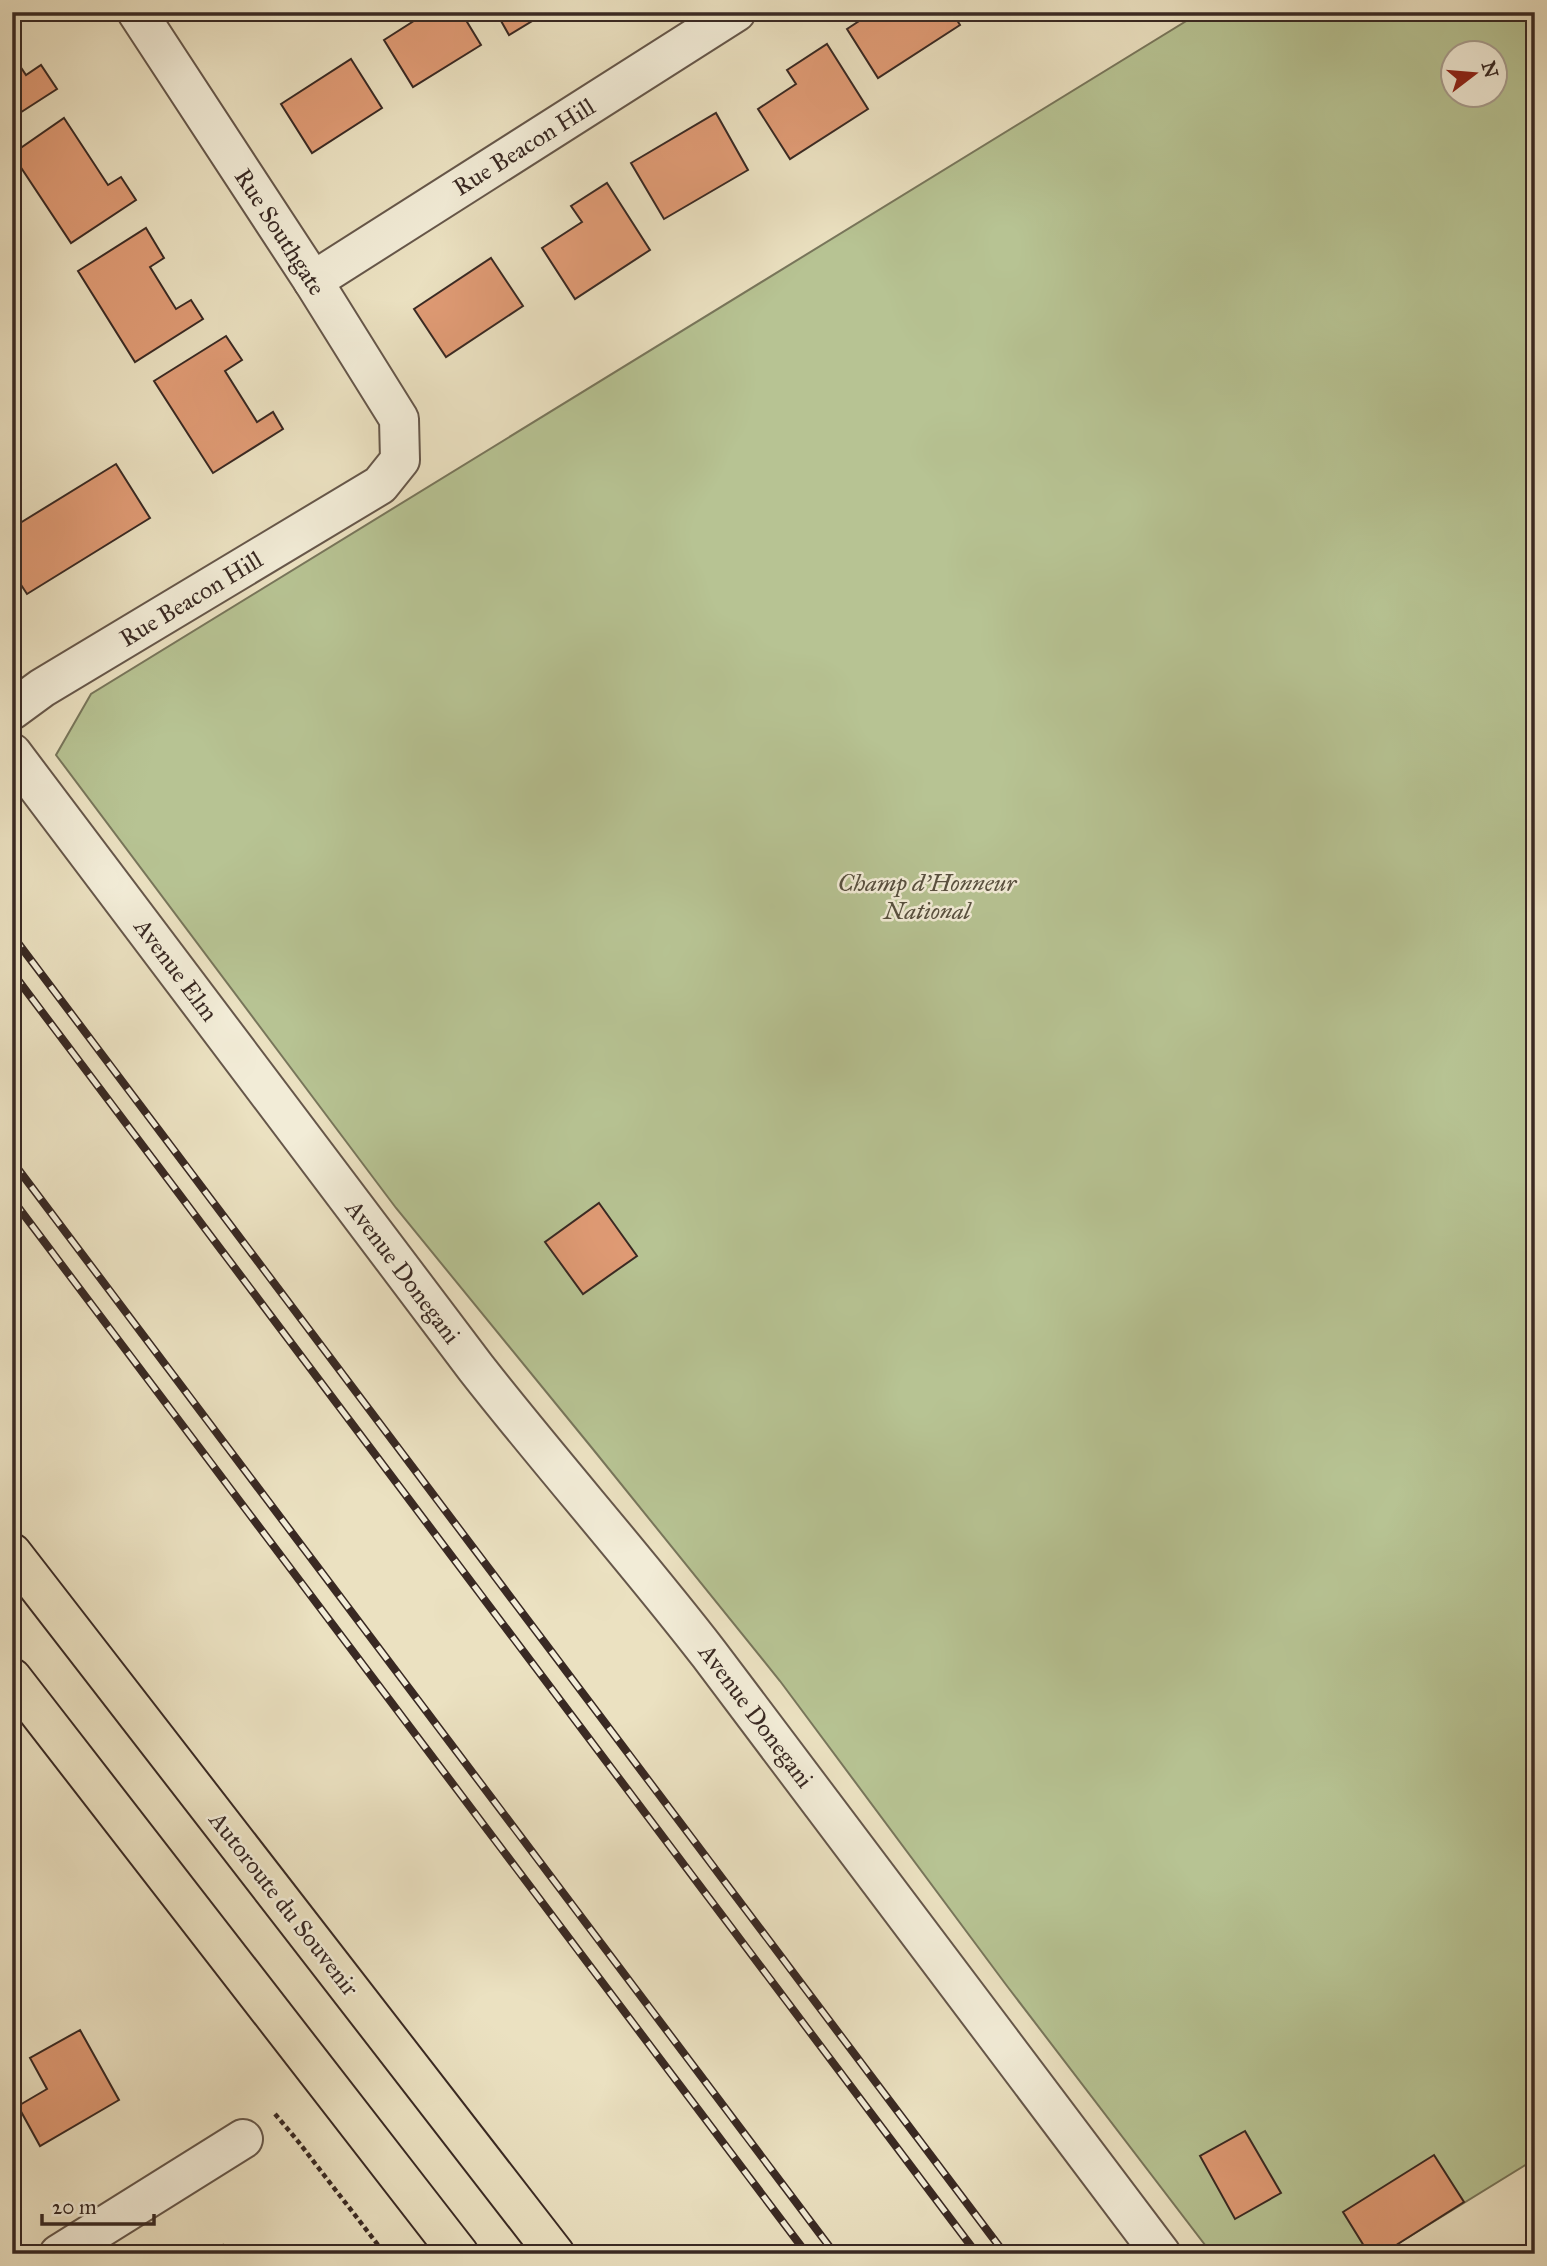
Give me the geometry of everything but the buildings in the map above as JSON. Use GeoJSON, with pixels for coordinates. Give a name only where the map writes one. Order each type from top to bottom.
{"type":"FeatureCollection","features":[{"type":"Feature","properties":{"kind":"highway","name":"Autoroute du Souvenir"},"geometry":{"type":"LineString","coordinates":[[12,1553],[555,2254]]}},
{"type":"Feature","properties":{"kind":"highway"},"geometry":{"type":"LineString","coordinates":[[12,1678],[459,2254]]}},
{"type":"Feature","properties":{"kind":"street","name":"Rue Southgate"},"geometry":{"type":"LineString","coordinates":[[137,12],[313,281],[399,419],[400,460]]}},
{"type":"Feature","properties":{"kind":"street","name":"Rue Beacon Hill"},"geometry":{"type":"LineString","coordinates":[[313,281],[736,12]]}},
{"type":"Feature","properties":{"kind":"street","name":"Rue Beacon Hill"},"geometry":{"type":"LineString","coordinates":[[12,710],[43,688],[380,485],[400,460]]}},
{"type":"Feature","properties":{"kind":"street","name":"Avenue Elm"},"geometry":{"type":"LineString","coordinates":[[12,753],[339,1187]]}},
{"type":"Feature","properties":{"kind":"street","name":"Avenue Donegani"},"geometry":{"type":"LineString","coordinates":[[339,1187],[506,1406],[669,1602],[1161,2254]]}},
{"type":"Feature","properties":{"kind":"street"},"geometry":{"type":"LineString","coordinates":[[59,2254],[243,2139]]}},
{"type":"Feature","properties":{"kind":"path"},"geometry":{"type":"LineString","coordinates":[[270,2110],[297,2140],[384,2254]]}},
{"type":"Feature","properties":{"kind":"green space","name":"Champ d'Honneur National"},"geometry":{"type":"Polygon","coordinates":[[[1201,12],[1535,12],[1535,2159],[1381,2254],[1212,2254],[1007,1986],[780,1681],[396,1208],[56,755],[91,694],[1201,12]]]}},
{"type":"Feature","properties":{"kind":"railway"},"geometry":{"type":"LineString","coordinates":[[12,935],[1005,2254]]}},
{"type":"Feature","properties":{"kind":"railway"},"geometry":{"type":"LineString","coordinates":[[12,972],[977,2254]]}},
{"type":"Feature","properties":{"kind":"railway"},"geometry":{"type":"LineString","coordinates":[[12,1161],[835,2254]]}},
{"type":"Feature","properties":{"kind":"railway"},"geometry":{"type":"LineString","coordinates":[[12,1199],[807,2254]]}}]}
